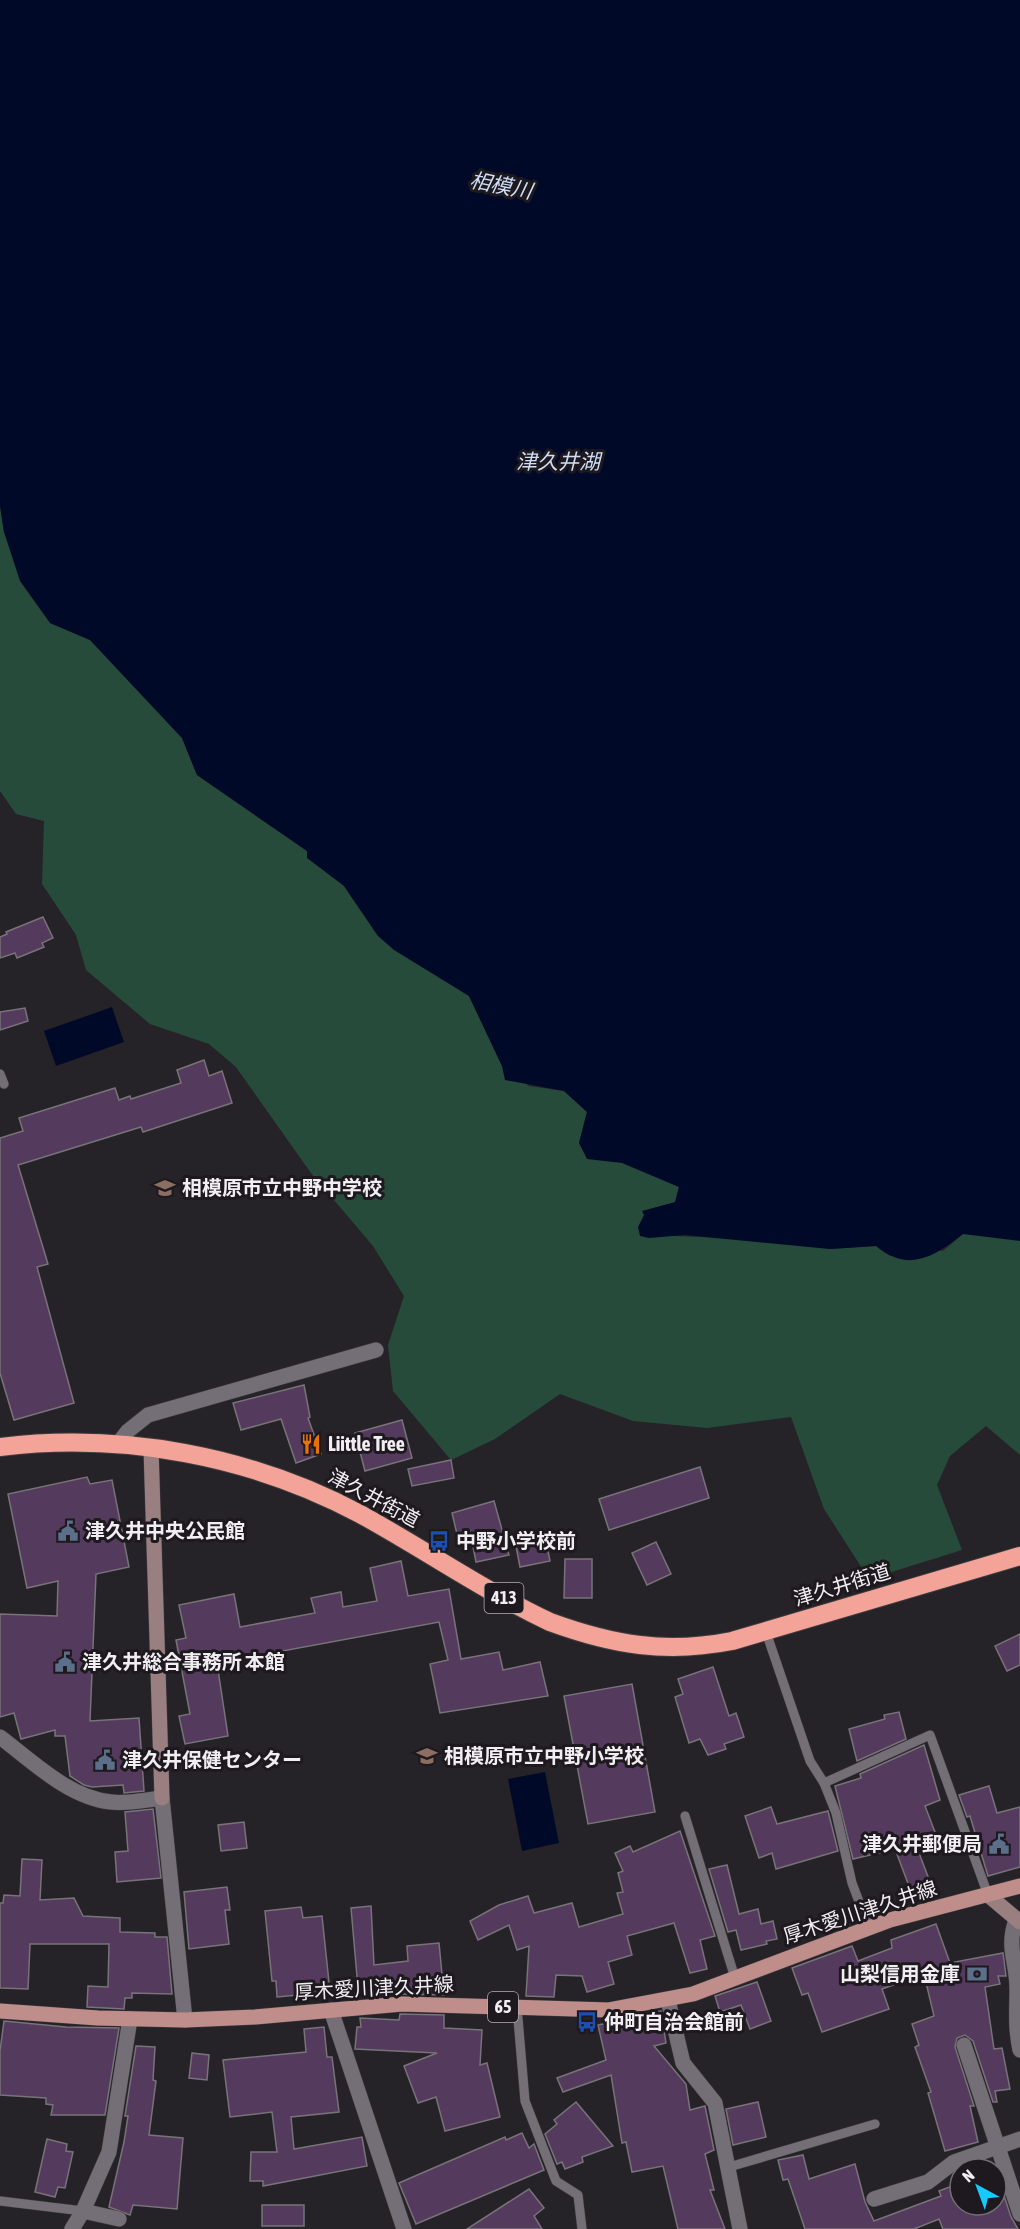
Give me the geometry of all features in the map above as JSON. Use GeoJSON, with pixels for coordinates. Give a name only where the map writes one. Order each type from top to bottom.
{"type":"FeatureCollection","features":[{"type":"Feature","properties":{"kind":"highway","name":"津久井街道"},"geometry":{"type":"LineString","coordinates":[[0,1447],[27,1444],[117,1445],[151,1448],[232,1463],[320,1494],[371,1520],[526,1610],[588,1636],[634,1646],[671,1648],[714,1644],[766,1632],[1020,1556]]}},
{"type":"Feature","properties":{"kind":"main road","name":"厚木愛川津久井線"},"geometry":{"type":"LineString","coordinates":[[0,2011],[185,2020],[402,2004],[600,2010],[668,2000],[911,1914],[1020,1886]]}},
{"type":"Feature","properties":{"kind":"street"},"geometry":{"type":"LineString","coordinates":[[117,1445],[128,1431],[148,1415],[376,1350]]}},
{"type":"Feature","properties":{"kind":"street"},"geometry":{"type":"LineString","coordinates":[[151,1448],[162,1798],[185,2020]]}},
{"type":"Feature","properties":{"kind":"street"},"geometry":{"type":"LineString","coordinates":[[0,1737],[57,1779],[84,1795],[112,1802],[162,1798]]}},
{"type":"Feature","properties":{"kind":"street"},"geometry":{"type":"LineString","coordinates":[[988,1895],[1018,1921],[1010,1936],[1017,1988],[1015,2020],[1020,2050]]}},
{"type":"Feature","properties":{"kind":"street"},"geometry":{"type":"LineString","coordinates":[[668,2000],[683,2062],[716,2103],[740,2229]]}},
{"type":"Feature","properties":{"kind":"street"},"geometry":{"type":"LineString","coordinates":[[331,2010],[404,2229]]}},
{"type":"Feature","properties":{"kind":"street"},"geometry":{"type":"LineString","coordinates":[[72,2229],[84,2211],[109,2152],[130,2019]]}},
{"type":"Feature","properties":{"kind":"street"},"geometry":{"type":"LineString","coordinates":[[964,2045],[1020,2214]]}},
{"type":"Feature","properties":{"kind":"street"},"geometry":{"type":"LineString","coordinates":[[874,2199],[928,2182],[954,2162],[1020,2139]]}},
{"type":"Feature","properties":{"kind":"street"},"geometry":{"type":"LineString","coordinates":[[84,2211],[119,2219]]}},
{"type":"Feature","properties":{"kind":"lane"},"geometry":{"type":"LineString","coordinates":[[0,1074],[4,1084]]}},
{"type":"Feature","properties":{"kind":"lane"},"geometry":{"type":"LineString","coordinates":[[766,1632],[810,1761],[824,1783],[836,1814],[852,1883],[869,1928]]}},
{"type":"Feature","properties":{"kind":"lane"},"geometry":{"type":"LineString","coordinates":[[824,1783],[930,1736],[988,1895]]}},
{"type":"Feature","properties":{"kind":"lane"},"geometry":{"type":"LineString","coordinates":[[685,1816],[735,1978]]}},
{"type":"Feature","properties":{"kind":"lane"},"geometry":{"type":"LineString","coordinates":[[517,2007],[525,2101],[556,2181],[578,2195],[582,2229]]}},
{"type":"Feature","properties":{"kind":"lane"},"geometry":{"type":"LineString","coordinates":[[729,2166],[875,2124]]}},
{"type":"Feature","properties":{"kind":"lane"},"geometry":{"type":"LineString","coordinates":[[0,2200],[84,2211]]}},
{"type":"Feature","properties":{"kind":"green space"},"geometry":{"type":"Polygon","coordinates":[[[0,506],[4,532],[50,623],[90,640],[182,738],[197,775],[307,851],[344,886],[378,936],[469,996],[502,1066],[529,1086],[564,1091],[587,1112],[579,1143],[679,1187],[675,1202],[647,1235],[775,1240],[830,1249],[876,1246],[943,1251],[963,1234],[1020,1235],[1020,1455],[986,1426],[950,1456],[937,1485],[962,1550],[869,1579],[824,1509],[791,1417],[707,1428],[633,1421],[560,1394],[495,1439],[451,1460],[393,1391],[388,1345],[404,1296],[373,1246],[311,1173],[236,1067],[209,1044],[150,1024],[86,970],[76,935],[42,884],[44,821],[16,814],[0,791],[0,506]]]}},
{"type":"Feature","properties":{"kind":"water","name":"津久井湖"},"geometry":{"type":"Polygon","coordinates":[[[0,0],[1020,0],[1020,1241],[963,1234],[931,1255],[910,1260],[899,1259],[876,1246],[830,1249],[685,1235],[649,1238],[640,1236],[638,1227],[644,1215],[642,1211],[675,1202],[679,1187],[622,1163],[587,1159],[579,1143],[587,1112],[564,1091],[505,1080],[502,1066],[469,996],[394,950],[378,936],[344,886],[307,858],[307,851],[197,775],[182,738],[90,640],[50,623],[20,581],[4,532],[0,506],[0,0]]]}},
{"type":"Feature","properties":{"kind":"water"},"geometry":{"type":"Polygon","coordinates":[[[112,1007],[124,1042],[56,1066],[44,1031],[112,1007]]]}},
{"type":"Feature","properties":{"kind":"water"},"geometry":{"type":"Polygon","coordinates":[[[545,1772],[559,1843],[522,1851],[508,1779],[545,1772]]]}},
{"type":"Feature","properties":{"kind":"building"},"geometry":{"type":"Polygon","coordinates":[[[43,917],[53,938],[42,943],[44,947],[17,958],[15,953],[0,958],[0,937],[7,934],[6,932],[43,917]]]}},
{"type":"Feature","properties":{"kind":"building"},"geometry":{"type":"Polygon","coordinates":[[[25,1008],[28,1021],[0,1030],[0,1012],[25,1008]]]}},
{"type":"Feature","properties":{"kind":"building"},"geometry":{"type":"Polygon","coordinates":[[[204,1060],[209,1076],[222,1071],[232,1103],[143,1132],[141,1127],[18,1165],[48,1264],[37,1267],[74,1403],[14,1420],[0,1373],[0,1138],[23,1131],[19,1118],[115,1088],[119,1100],[130,1096],[131,1099],[181,1083],[177,1070],[204,1060]]]}},
{"type":"Feature","properties":{"kind":"building"},"geometry":{"type":"Polygon","coordinates":[[[304,1385],[310,1417],[308,1418],[321,1454],[296,1463],[281,1419],[241,1430],[233,1403],[304,1385]]]}},
{"type":"Feature","properties":{"kind":"building"},"geometry":{"type":"Polygon","coordinates":[[[402,1420],[412,1458],[365,1471],[355,1433],[402,1420]]]}},
{"type":"Feature","properties":{"kind":"building"},"geometry":{"type":"Polygon","coordinates":[[[451,1460],[454,1478],[412,1486],[408,1469],[451,1460]]]}},
{"type":"Feature","properties":{"kind":"building"},"geometry":{"type":"Polygon","coordinates":[[[700,1467],[709,1498],[609,1530],[599,1499],[700,1467]]]}},
{"type":"Feature","properties":{"kind":"building"},"geometry":{"type":"Polygon","coordinates":[[[87,1477],[90,1484],[112,1480],[129,1567],[96,1574],[90,1721],[139,1718],[144,1791],[124,1793],[123,1785],[92,1787],[84,1785],[70,1776],[65,1736],[55,1736],[55,1730],[21,1739],[14,1713],[0,1717],[0,1614],[57,1616],[58,1581],[27,1588],[8,1494],[87,1477]]]}},
{"type":"Feature","properties":{"kind":"building"},"geometry":{"type":"Polygon","coordinates":[[[494,1501],[509,1555],[476,1562],[470,1531],[457,1534],[452,1513],[494,1501]]]}},
{"type":"Feature","properties":{"kind":"building"},"geometry":{"type":"Polygon","coordinates":[[[545,1536],[550,1561],[520,1567],[515,1541],[545,1536]]]}},
{"type":"Feature","properties":{"kind":"building"},"geometry":{"type":"Polygon","coordinates":[[[656,1542],[671,1574],[647,1585],[632,1553],[656,1542]]]}},
{"type":"Feature","properties":{"kind":"building"},"geometry":{"type":"Polygon","coordinates":[[[565,1559],[592,1559],[592,1598],[564,1598],[565,1559]]]}},
{"type":"Feature","properties":{"kind":"building"},"geometry":{"type":"Polygon","coordinates":[[[401,1561],[408,1596],[449,1589],[461,1659],[499,1652],[503,1670],[540,1662],[548,1696],[440,1713],[430,1664],[448,1660],[439,1622],[217,1663],[228,1736],[185,1744],[179,1716],[190,1714],[176,1640],[186,1638],[179,1605],[234,1594],[240,1627],[315,1613],[311,1598],[341,1592],[343,1607],[377,1601],[370,1568],[401,1561]]]}},
{"type":"Feature","properties":{"kind":"building"},"geometry":{"type":"Polygon","coordinates":[[[1020,1634],[1020,1665],[1007,1671],[995,1646],[1020,1634]]]}},
{"type":"Feature","properties":{"kind":"building"},"geometry":{"type":"Polygon","coordinates":[[[713,1667],[729,1716],[736,1713],[744,1737],[724,1744],[726,1749],[708,1755],[700,1739],[689,1743],[675,1697],[683,1694],[678,1679],[713,1667]]]}},
{"type":"Feature","properties":{"kind":"building"},"geometry":{"type":"Polygon","coordinates":[[[632,1684],[655,1812],[588,1824],[564,1696],[632,1684]]]}},
{"type":"Feature","properties":{"kind":"building"},"geometry":{"type":"Polygon","coordinates":[[[899,1712],[906,1739],[857,1761],[849,1729],[885,1719],[884,1715],[899,1712]]]}},
{"type":"Feature","properties":{"kind":"building"},"geometry":{"type":"Polygon","coordinates":[[[924,1745],[940,1800],[925,1806],[940,1845],[919,1853],[932,1887],[912,1894],[895,1849],[853,1859],[835,1786],[861,1778],[860,1774],[924,1745]]]}},
{"type":"Feature","properties":{"kind":"building","name":"津久井郵便局"},"geometry":{"type":"Polygon","coordinates":[[[989,1786],[997,1813],[1020,1807],[1020,1867],[988,1876],[970,1816],[967,1817],[959,1795],[989,1786]]]}},
{"type":"Feature","properties":{"kind":"building"},"geometry":{"type":"Polygon","coordinates":[[[771,1807],[777,1824],[828,1811],[838,1851],[776,1869],[772,1853],[759,1858],[745,1816],[771,1807]]]}},
{"type":"Feature","properties":{"kind":"building"},"geometry":{"type":"Polygon","coordinates":[[[153,1809],[161,1878],[117,1882],[115,1852],[128,1851],[125,1812],[153,1809]]]}},
{"type":"Feature","properties":{"kind":"building"},"geometry":{"type":"Polygon","coordinates":[[[244,1822],[247,1848],[221,1851],[218,1825],[244,1822]]]}},
{"type":"Feature","properties":{"kind":"building"},"geometry":{"type":"Polygon","coordinates":[[[680,1831],[715,1936],[700,1940],[707,1969],[690,1973],[674,1923],[627,1936],[632,1955],[608,1962],[614,1984],[587,1992],[582,1976],[556,1975],[554,1997],[526,1996],[529,1946],[517,1950],[509,1925],[478,1940],[470,1921],[499,1905],[528,1896],[534,1913],[572,1903],[579,1927],[623,1914],[617,1893],[623,1892],[618,1873],[623,1871],[615,1853],[630,1846],[633,1852],[680,1831]]]}},
{"type":"Feature","properties":{"kind":"building"},"geometry":{"type":"Polygon","coordinates":[[[22,1859],[42,1860],[40,1900],[74,1898],[83,1916],[120,1918],[120,1932],[155,1933],[155,1937],[167,1937],[172,1994],[132,1993],[132,1998],[125,1998],[124,2009],[87,2007],[88,1986],[108,1987],[109,1944],[30,1944],[28,1989],[0,1988],[0,1903],[3,1903],[4,1895],[20,1896],[22,1859]]]}},
{"type":"Feature","properties":{"kind":"building"},"geometry":{"type":"Polygon","coordinates":[[[727,1865],[739,1914],[758,1909],[761,1924],[773,1921],[777,1939],[766,1941],[767,1944],[741,1950],[736,1930],[728,1932],[709,1869],[727,1865]]]}},
{"type":"Feature","properties":{"kind":"building"},"geometry":{"type":"Polygon","coordinates":[[[227,1887],[230,1910],[225,1910],[229,1944],[189,1949],[184,1892],[227,1887]]]}},
{"type":"Feature","properties":{"kind":"building"},"geometry":{"type":"Polygon","coordinates":[[[371,1906],[374,1965],[408,1961],[407,1946],[439,1943],[444,1995],[401,1994],[402,1984],[358,1988],[351,1908],[371,1906]]]}},
{"type":"Feature","properties":{"kind":"building"},"geometry":{"type":"Polygon","coordinates":[[[301,1907],[303,1918],[322,1916],[330,1992],[277,1997],[276,1981],[272,1981],[265,1911],[301,1907]]]}},
{"type":"Feature","properties":{"kind":"building"},"geometry":{"type":"Polygon","coordinates":[[[936,1924],[950,1963],[1003,1953],[1006,1976],[998,1976],[1000,1984],[985,1987],[994,2049],[1002,2048],[1010,2089],[995,2091],[997,2102],[993,2102],[973,2041],[965,2035],[957,2038],[955,2047],[974,2106],[970,2106],[978,2142],[945,2151],[928,2093],[931,2092],[915,2047],[919,2045],[912,2024],[934,2016],[924,1974],[882,1989],[889,2009],[822,2032],[808,1993],[802,1995],[792,1968],[852,1946],[858,1961],[892,1948],[891,1940],[936,1924]]]}},
{"type":"Feature","properties":{"kind":"building"},"geometry":{"type":"Polygon","coordinates":[[[757,1982],[771,2021],[750,2029],[741,2005],[720,2012],[715,1996],[757,1982]]]}},
{"type":"Feature","properties":{"kind":"building"},"geometry":{"type":"Polygon","coordinates":[[[661,2011],[666,2043],[654,2046],[686,2084],[690,2110],[705,2106],[714,2150],[705,2154],[714,2190],[710,2190],[725,2229],[678,2229],[663,2166],[632,2172],[626,2142],[622,2143],[611,2075],[563,2092],[557,2078],[606,2060],[598,2025],[661,2011]]]}},
{"type":"Feature","properties":{"kind":"building"},"geometry":{"type":"Polygon","coordinates":[[[400,2014],[444,2015],[444,2028],[482,2030],[480,2065],[487,2063],[500,2117],[445,2131],[436,2097],[418,2103],[404,2066],[437,2053],[355,2049],[357,2027],[361,2027],[360,2018],[399,2020],[400,2014]]]}},
{"type":"Feature","properties":{"kind":"building"},"geometry":{"type":"Polygon","coordinates":[[[4,2021],[66,2027],[119,2028],[105,2115],[51,2115],[53,2105],[46,2104],[46,2098],[0,2095],[0,2051],[4,2021]]]}},
{"type":"Feature","properties":{"kind":"building"},"geometry":{"type":"Polygon","coordinates":[[[324,2027],[327,2057],[332,2057],[339,2112],[291,2117],[294,2149],[362,2137],[367,2166],[263,2186],[263,2181],[250,2181],[251,2152],[277,2152],[272,2112],[230,2117],[223,2060],[306,2052],[304,2029],[324,2027]]]}},
{"type":"Feature","properties":{"kind":"building"},"geometry":{"type":"Polygon","coordinates":[[[136,2046],[155,2047],[153,2080],[156,2081],[149,2135],[183,2138],[177,2209],[133,2205],[130,2215],[109,2207],[124,2142],[128,2116],[125,2116],[136,2046]]]}},
{"type":"Feature","properties":{"kind":"building"},"geometry":{"type":"Polygon","coordinates":[[[192,2053],[209,2055],[207,2080],[189,2078],[192,2053]]]}},
{"type":"Feature","properties":{"kind":"building"},"geometry":{"type":"Polygon","coordinates":[[[576,2102],[613,2146],[582,2157],[583,2162],[565,2169],[562,2162],[557,2164],[545,2134],[557,2124],[554,2120],[576,2102]]]}},
{"type":"Feature","properties":{"kind":"building"},"geometry":{"type":"Polygon","coordinates":[[[758,2102],[766,2137],[733,2145],[726,2109],[758,2102]]]}},
{"type":"Feature","properties":{"kind":"building"},"geometry":{"type":"Polygon","coordinates":[[[522,2133],[529,2148],[534,2144],[544,2170],[416,2224],[399,2183],[505,2137],[506,2140],[522,2133]]]}},
{"type":"Feature","properties":{"kind":"building"},"geometry":{"type":"Polygon","coordinates":[[[47,2139],[67,2144],[66,2151],[73,2152],[65,2188],[58,2187],[55,2197],[35,2192],[47,2139]]]}},
{"type":"Feature","properties":{"kind":"building"},"geometry":{"type":"Polygon","coordinates":[[[803,2155],[809,2179],[855,2164],[865,2202],[874,2221],[941,2196],[939,2191],[948,2188],[948,2217],[1008,2217],[1008,2208],[1018,2229],[943,2229],[939,2219],[914,2229],[805,2229],[788,2179],[783,2180],[778,2160],[803,2155]]]}},
{"type":"Feature","properties":{"kind":"building"},"geometry":{"type":"Polygon","coordinates":[[[529,2189],[544,2208],[534,2216],[542,2229],[467,2229],[529,2189]]]}},
{"type":"Feature","properties":{"kind":"building"},"geometry":{"type":"Polygon","coordinates":[[[262,2205],[304,2205],[304,2226],[262,2226],[262,2205]]]}},
{"type":"Feature","properties":{"kind":"place","name":"相模原市立中野中学校"},"geometry":{"type":"Point","coordinates":[165,1188]}},
{"type":"Feature","properties":{"kind":"place","name":"Liittle Tree"},"geometry":{"type":"Point","coordinates":[311,1444]}},
{"type":"Feature","properties":{"kind":"place","name":"津久井中央公民館"},"geometry":{"type":"Point","coordinates":[68,1531]}},
{"type":"Feature","properties":{"kind":"place","name":"中野小学校前"},"geometry":{"type":"Point","coordinates":[439,1541]}},
{"type":"Feature","properties":{"kind":"place","name":"津久井総合事務所 本館"},"geometry":{"type":"Point","coordinates":[65,1662]}},
{"type":"Feature","properties":{"kind":"place","name":"相模原市立中野小学校"},"geometry":{"type":"Point","coordinates":[427,1756]}},
{"type":"Feature","properties":{"kind":"place","name":"津久井保健センター"},"geometry":{"type":"Point","coordinates":[105,1760]}},
{"type":"Feature","properties":{"kind":"place","name":"津久井郵便局"},"geometry":{"type":"Point","coordinates":[999,1844]}},
{"type":"Feature","properties":{"kind":"place","name":"山梨信用金庫"},"geometry":{"type":"Point","coordinates":[977,1974]}},
{"type":"Feature","properties":{"kind":"place","name":"仲町自治会館前"},"geometry":{"type":"Point","coordinates":[587,2022]}},
{"type":"Feature","properties":{"kind":"water label","name":"相模川"},"geometry":{"type":"Point","coordinates":[501,186]}}]}
